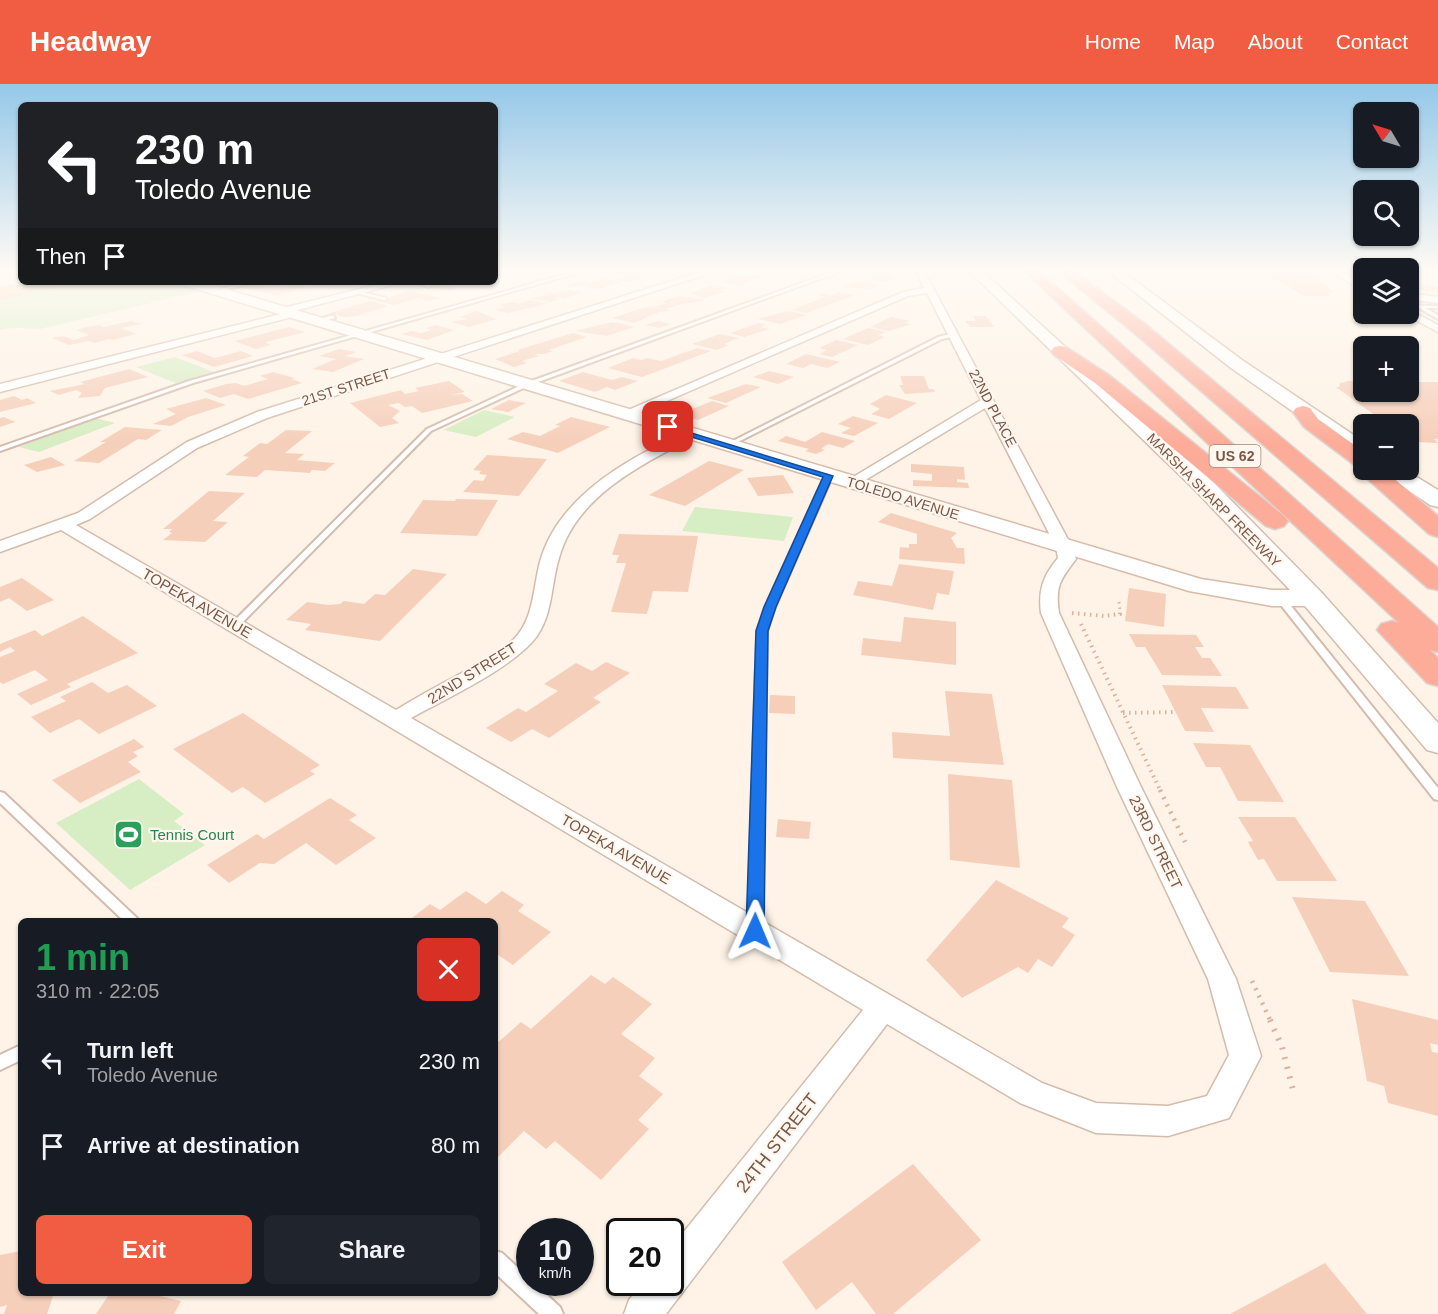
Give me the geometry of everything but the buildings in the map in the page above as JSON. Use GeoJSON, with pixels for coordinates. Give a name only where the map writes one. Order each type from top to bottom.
{"type":"FeatureCollection","features":[{"type":"Feature","properties":{"kind":"highway","name":"US 62"},"geometry":{"type":"LineString","coordinates":[[1094,328],[1438,643]]}},
{"type":"Feature","properties":{"kind":"highway","name":"US 62"},"geometry":{"type":"LineString","coordinates":[[1139,328],[1438,582]]}},
{"type":"Feature","properties":{"kind":"highway"},"geometry":{"type":"LineString","coordinates":[[1060,351],[1102,379],[1332,570],[1438,676]]}},
{"type":"Feature","properties":{"kind":"highway"},"geometry":{"type":"LineString","coordinates":[[1303,412],[1311,423],[1353,455]]}},
{"type":"Feature","properties":{"kind":"highway"},"geometry":{"type":"LineString","coordinates":[[1382,480],[1438,530]]}},
{"type":"Feature","properties":{"kind":"main road","name":"TOLEDO AVENUE"},"geometry":{"type":"LineString","coordinates":[[347,328],[1198,586],[1280,598],[1312,598]]}},
{"type":"Feature","properties":{"kind":"main road","name":"MARSHA SHARP FREEWAY"},"geometry":{"type":"LineString","coordinates":[[1036,328],[1203,485],[1312,598],[1438,743]]}},
{"type":"Feature","properties":{"kind":"main road"},"geometry":{"type":"LineString","coordinates":[[1186,328],[1303,412],[1353,444]]}},
{"type":"Feature","properties":{"kind":"main road"},"geometry":{"type":"LineString","coordinates":[[1407,480],[1438,500]]}},
{"type":"Feature","properties":{"kind":"street"},"geometry":{"type":"LineString","coordinates":[[0,388],[226,328]]}},
{"type":"Feature","properties":{"kind":"street","name":"21ST STREET"},"geometry":{"type":"LineString","coordinates":[[0,547],[63,524],[97,508],[192,445],[227,429],[262,415],[535,328]]}},
{"type":"Feature","properties":{"kind":"street"},"geometry":{"type":"LineString","coordinates":[[625,414],[825,328]]}},
{"type":"Feature","properties":{"kind":"street","name":"22ND PLACE"},"geometry":{"type":"LineString","coordinates":[[950,328],[1065,547]]}},
{"type":"Feature","properties":{"kind":"street"},"geometry":{"type":"LineString","coordinates":[[852,483],[989,400]]}},
{"type":"Feature","properties":{"kind":"street","name":"22ND STREET"},"geometry":{"type":"LineString","coordinates":[[395,719],[488,666],[521,643],[536,623],[553,550],[575,512],[611,477],[690,434]]}},
{"type":"Feature","properties":{"kind":"street","name":"TOPEKA AVENUE"},"geometry":{"type":"LineString","coordinates":[[63,524],[1031,1093],[1096,1118],[1168,1121],[1185,1116]]}},
{"type":"Feature","properties":{"kind":"street","name":"23RD STREET"},"geometry":{"type":"LineString","coordinates":[[1065,547],[1066,560],[1053,575],[1047,591],[1061,609],[1130,787],[1222,979],[1245,1056],[1218,1108],[1185,1116]]}},
{"type":"Feature","properties":{"kind":"street","name":"24TH STREET"},"geometry":{"type":"LineString","coordinates":[[684,1261],[884,1006]]}},
{"type":"Feature","properties":{"kind":"street"},"geometry":{"type":"LineString","coordinates":[[643,1314],[656,1296]]}},
{"type":"Feature","properties":{"kind":"lane"},"geometry":{"type":"LineString","coordinates":[[0,448],[191,382],[380,328]]}},
{"type":"Feature","properties":{"kind":"lane"},"geometry":{"type":"LineString","coordinates":[[234,625],[429,430],[528,384],[681,328]]}},
{"type":"Feature","properties":{"kind":"lane"},"geometry":{"type":"LineString","coordinates":[[728,445],[940,338],[954,335]]}},
{"type":"Feature","properties":{"kind":"lane"},"geometry":{"type":"LineString","coordinates":[[755,931],[762,631],[770,607],[829,476]]}},
{"type":"Feature","properties":{"kind":"lane"},"geometry":{"type":"LineString","coordinates":[[1280,598],[1438,796]]}},
{"type":"Feature","properties":{"kind":"lane"},"geometry":{"type":"LineString","coordinates":[[0,796],[130,918]]}},
{"type":"Feature","properties":{"kind":"lane"},"geometry":{"type":"LineString","coordinates":[[0,1063],[18,1054]]}},
{"type":"Feature","properties":{"kind":"lane"},"geometry":{"type":"LineString","coordinates":[[498,1263],[553,1314]]}},
{"type":"Feature","properties":{"kind":"path"},"geometry":{"type":"LineString","coordinates":[[1061,609],[1076,614],[1113,616],[1120,614],[1119,602]]}},
{"type":"Feature","properties":{"kind":"path"},"geometry":{"type":"LineString","coordinates":[[1061,609],[1076,614],[1189,850]]}},
{"type":"Feature","properties":{"kind":"path"},"geometry":{"type":"LineString","coordinates":[[1123,713],[1175,712]]}},
{"type":"Feature","properties":{"kind":"path"},"geometry":{"type":"LineString","coordinates":[[1249,975],[1282,1047],[1293,1090]]}},
{"type":"Feature","properties":{"kind":"green space"},"geometry":{"type":"Polygon","coordinates":[[[175,357],[214,372],[175,383],[136,367],[175,357]]]}},
{"type":"Feature","properties":{"kind":"green space"},"geometry":{"type":"Polygon","coordinates":[[[484,410],[515,417],[476,437],[444,430],[484,410]]]}},
{"type":"Feature","properties":{"kind":"green space"},"geometry":{"type":"Polygon","coordinates":[[[95,418],[115,423],[39,452],[19,447],[95,418]]]}},
{"type":"Feature","properties":{"kind":"green space"},"geometry":{"type":"Polygon","coordinates":[[[695,507],[793,517],[784,541],[682,531],[695,507]]]}},
{"type":"Feature","properties":{"kind":"green space","name":"Tennis Court"},"geometry":{"type":"Polygon","coordinates":[[[139,779],[184,814],[174,821],[205,845],[130,890],[56,823],[139,779]]]}},
{"type":"Feature","properties":{"kind":"place","name":"Tennis Court"},"geometry":{"type":"Point","coordinates":[129,834]}},
{"type":"Feature","properties":{"kind":"route"},"geometry":{"type":"LineString","coordinates":[[668,427],[829,476],[770,607],[762,631],[755,931]]}}]}
